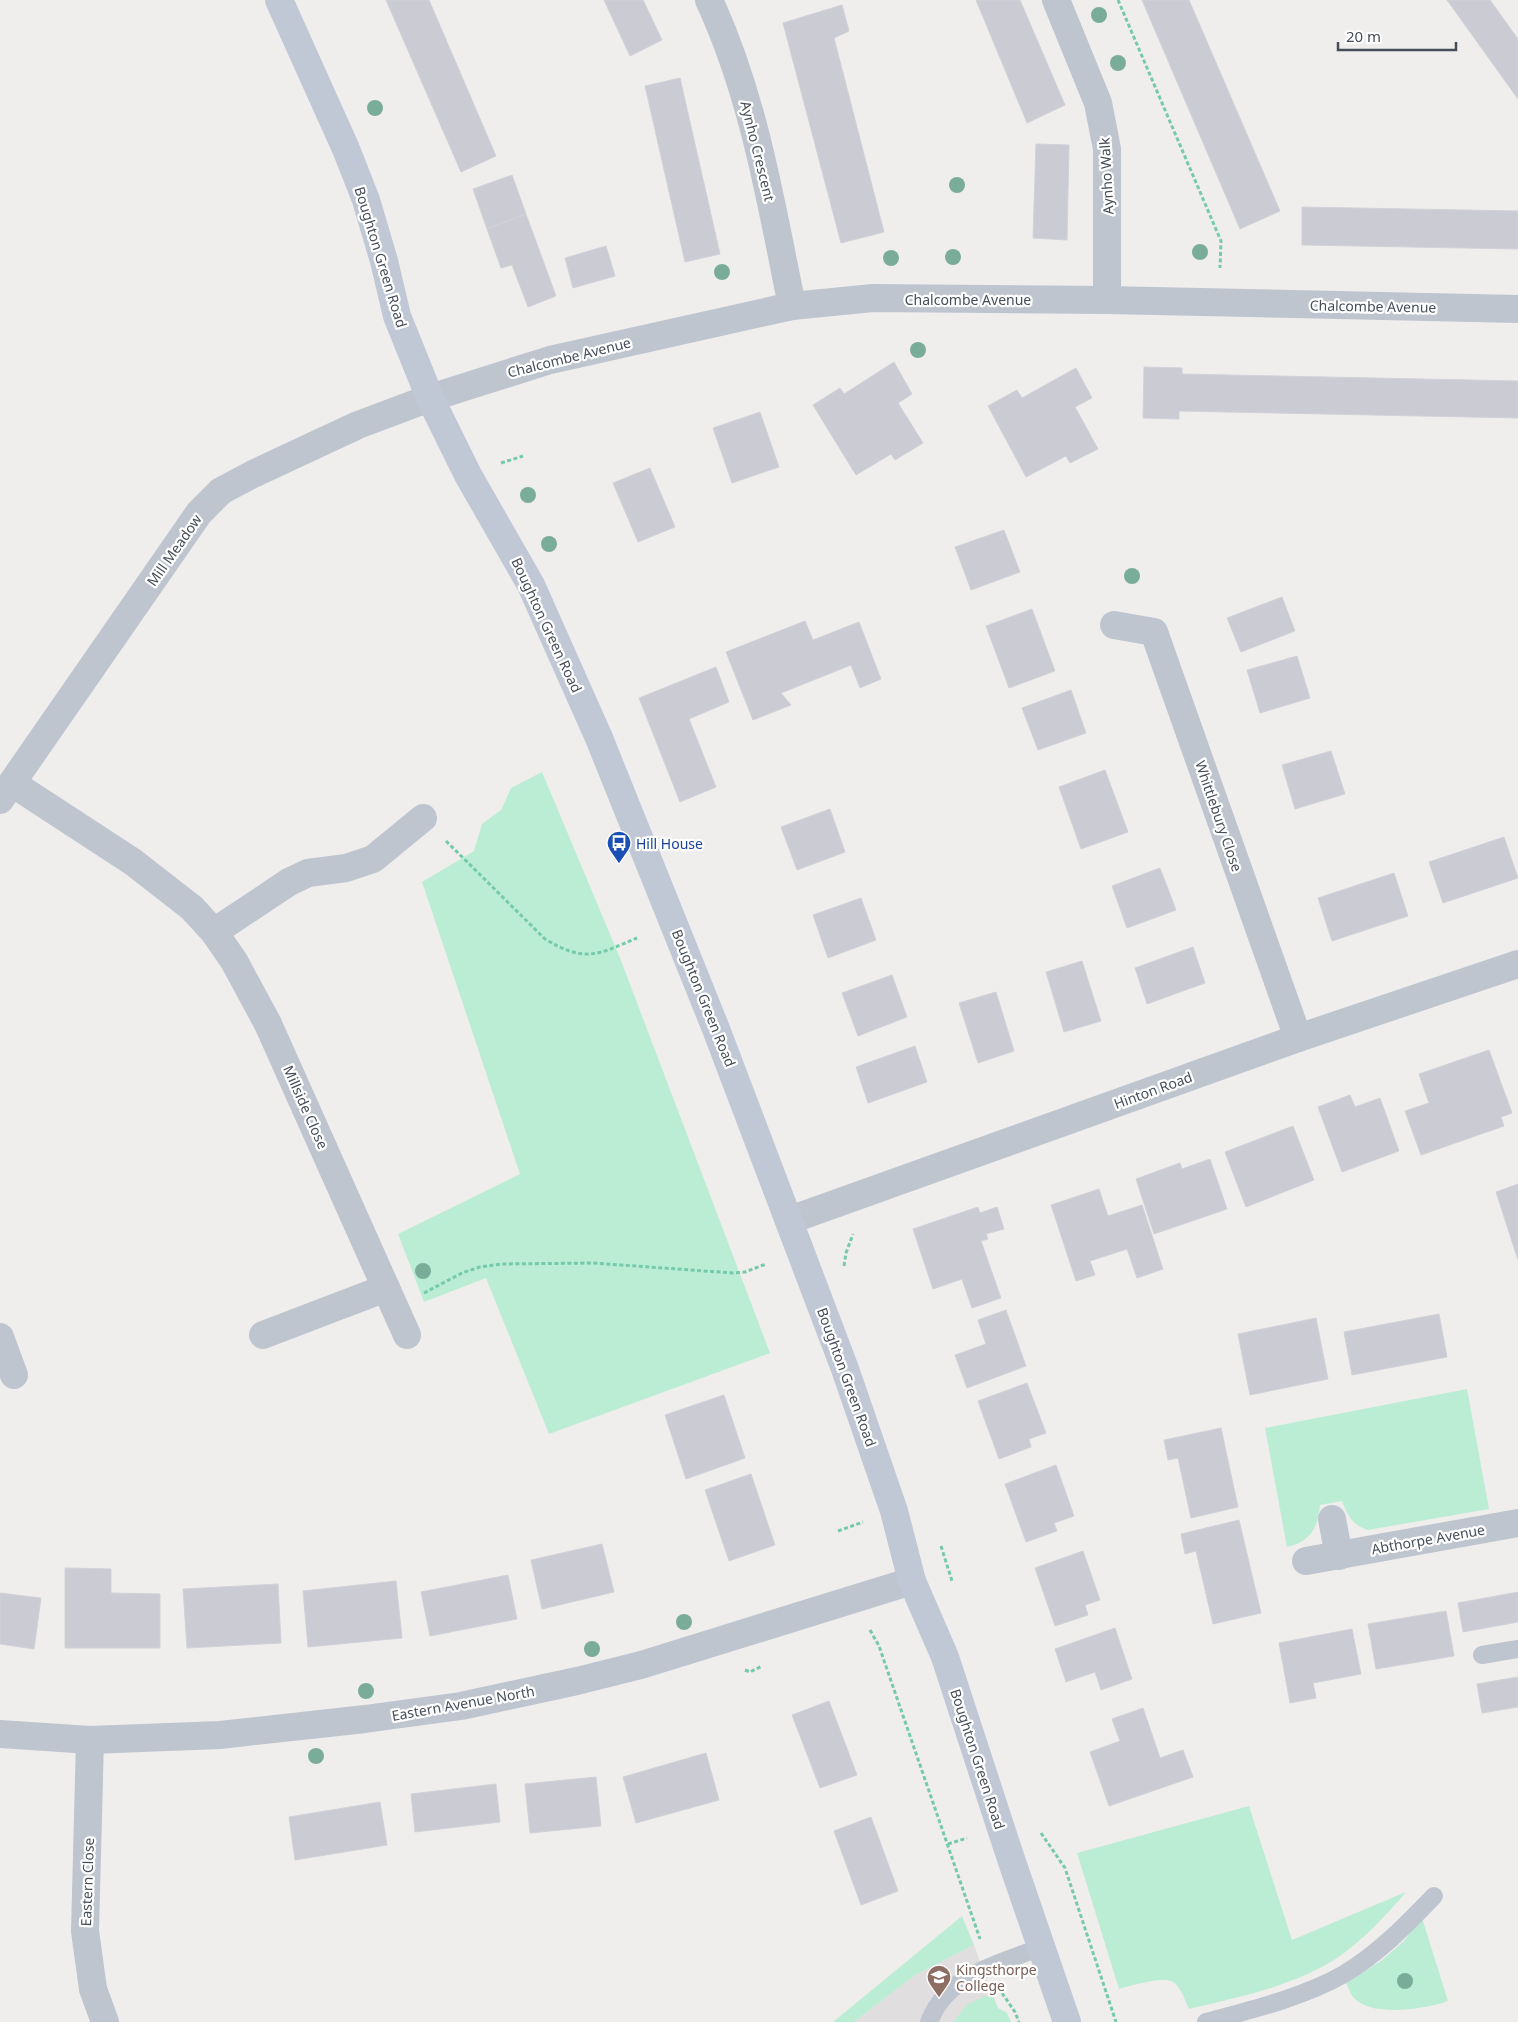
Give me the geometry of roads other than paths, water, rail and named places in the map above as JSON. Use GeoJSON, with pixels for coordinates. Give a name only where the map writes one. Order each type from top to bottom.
{"type":"FeatureCollection","features":[{"type":"Feature","properties":{"kind":"street","name":"Boughton Green Road"},"geometry":{"type":"LineString","coordinates":[[278,0],[346,149],[366,200],[384,261],[397,316],[430,398],[468,475],[531,586],[599,738],[709,1010],[845,1369],[889,1495],[902,1537],[912,1581],[945,1657],[1067,2022]]}},
{"type":"Feature","properties":{"kind":"street","name":"Aynho Crescent"},"geometry":{"type":"LineString","coordinates":[[709,0],[735,63],[758,142],[792,306]]}},
{"type":"Feature","properties":{"kind":"street","name":"Aynho Walk"},"geometry":{"type":"LineString","coordinates":[[1056,0],[1098,103],[1107,149],[1107,300]]}},
{"type":"Feature","properties":{"kind":"street","name":"Chalcombe Avenue"},"geometry":{"type":"LineString","coordinates":[[430,398],[559,358],[792,306],[873,298],[1107,300],[1518,309]]}},
{"type":"Feature","properties":{"kind":"street","name":"Mill Meadow"},"geometry":{"type":"LineString","coordinates":[[6,791],[199,513],[221,492],[253,474],[358,425],[430,398]]}},
{"type":"Feature","properties":{"kind":"street","name":"Whittlebury Close"},"geometry":{"type":"LineString","coordinates":[[1114,625],[1154,632],[1298,1038]]}},
{"type":"Feature","properties":{"kind":"street","name":"Millside Close"},"geometry":{"type":"LineString","coordinates":[[6,791],[133,862],[192,908],[214,932],[234,961],[268,1024],[406,1335]]}},
{"type":"Feature","properties":{"kind":"street"},"geometry":{"type":"LineString","coordinates":[[214,932],[301,876],[326,869],[346,868],[373,859],[390,847],[422,818]]}},
{"type":"Feature","properties":{"kind":"street","name":"Hinton Road"},"geometry":{"type":"LineString","coordinates":[[790,1220],[1298,1038],[1516,971]]}},
{"type":"Feature","properties":{"kind":"street"},"geometry":{"type":"LineString","coordinates":[[263,1335],[390,1298]]}},
{"type":"Feature","properties":{"kind":"street"},"geometry":{"type":"LineString","coordinates":[[0,1337],[14,1375]]}},
{"type":"Feature","properties":{"kind":"street"},"geometry":{"type":"LineString","coordinates":[[1332,1519],[1339,1556]]}},
{"type":"Feature","properties":{"kind":"street","name":"Abthorpe Avenue"},"geometry":{"type":"LineString","coordinates":[[1306,1561],[1518,1523]]}},
{"type":"Feature","properties":{"kind":"street","name":"Eastern Avenue North"},"geometry":{"type":"LineString","coordinates":[[0,1734],[90,1740],[220,1735],[365,1719],[478,1703],[577,1682],[641,1665],[912,1581]]}},
{"type":"Feature","properties":{"kind":"street","name":"Eastern Close"},"geometry":{"type":"LineString","coordinates":[[90,1740],[85,1931],[93,1990],[105,2022]]}},
{"type":"Feature","properties":{"kind":"lane"},"geometry":{"type":"LineString","coordinates":[[1482,1655],[1518,1649]]}},
{"type":"Feature","properties":{"kind":"lane"},"geometry":{"type":"LineString","coordinates":[[1206,2022],[1310,1990],[1344,1974],[1379,1950],[1434,1896]]}},
{"type":"Feature","properties":{"kind":"lane"},"geometry":{"type":"LineString","coordinates":[[929,2022],[938,2004],[951,1990],[984,1970],[1041,1947]]}},
{"type":"Feature","properties":{"kind":"place","name":"Hill House"},"geometry":{"type":"Point","coordinates":[619,864]}},
{"type":"Feature","properties":{"kind":"place","name":"Kingsthorpe College"},"geometry":{"type":"Point","coordinates":[939,1998]}}]}
